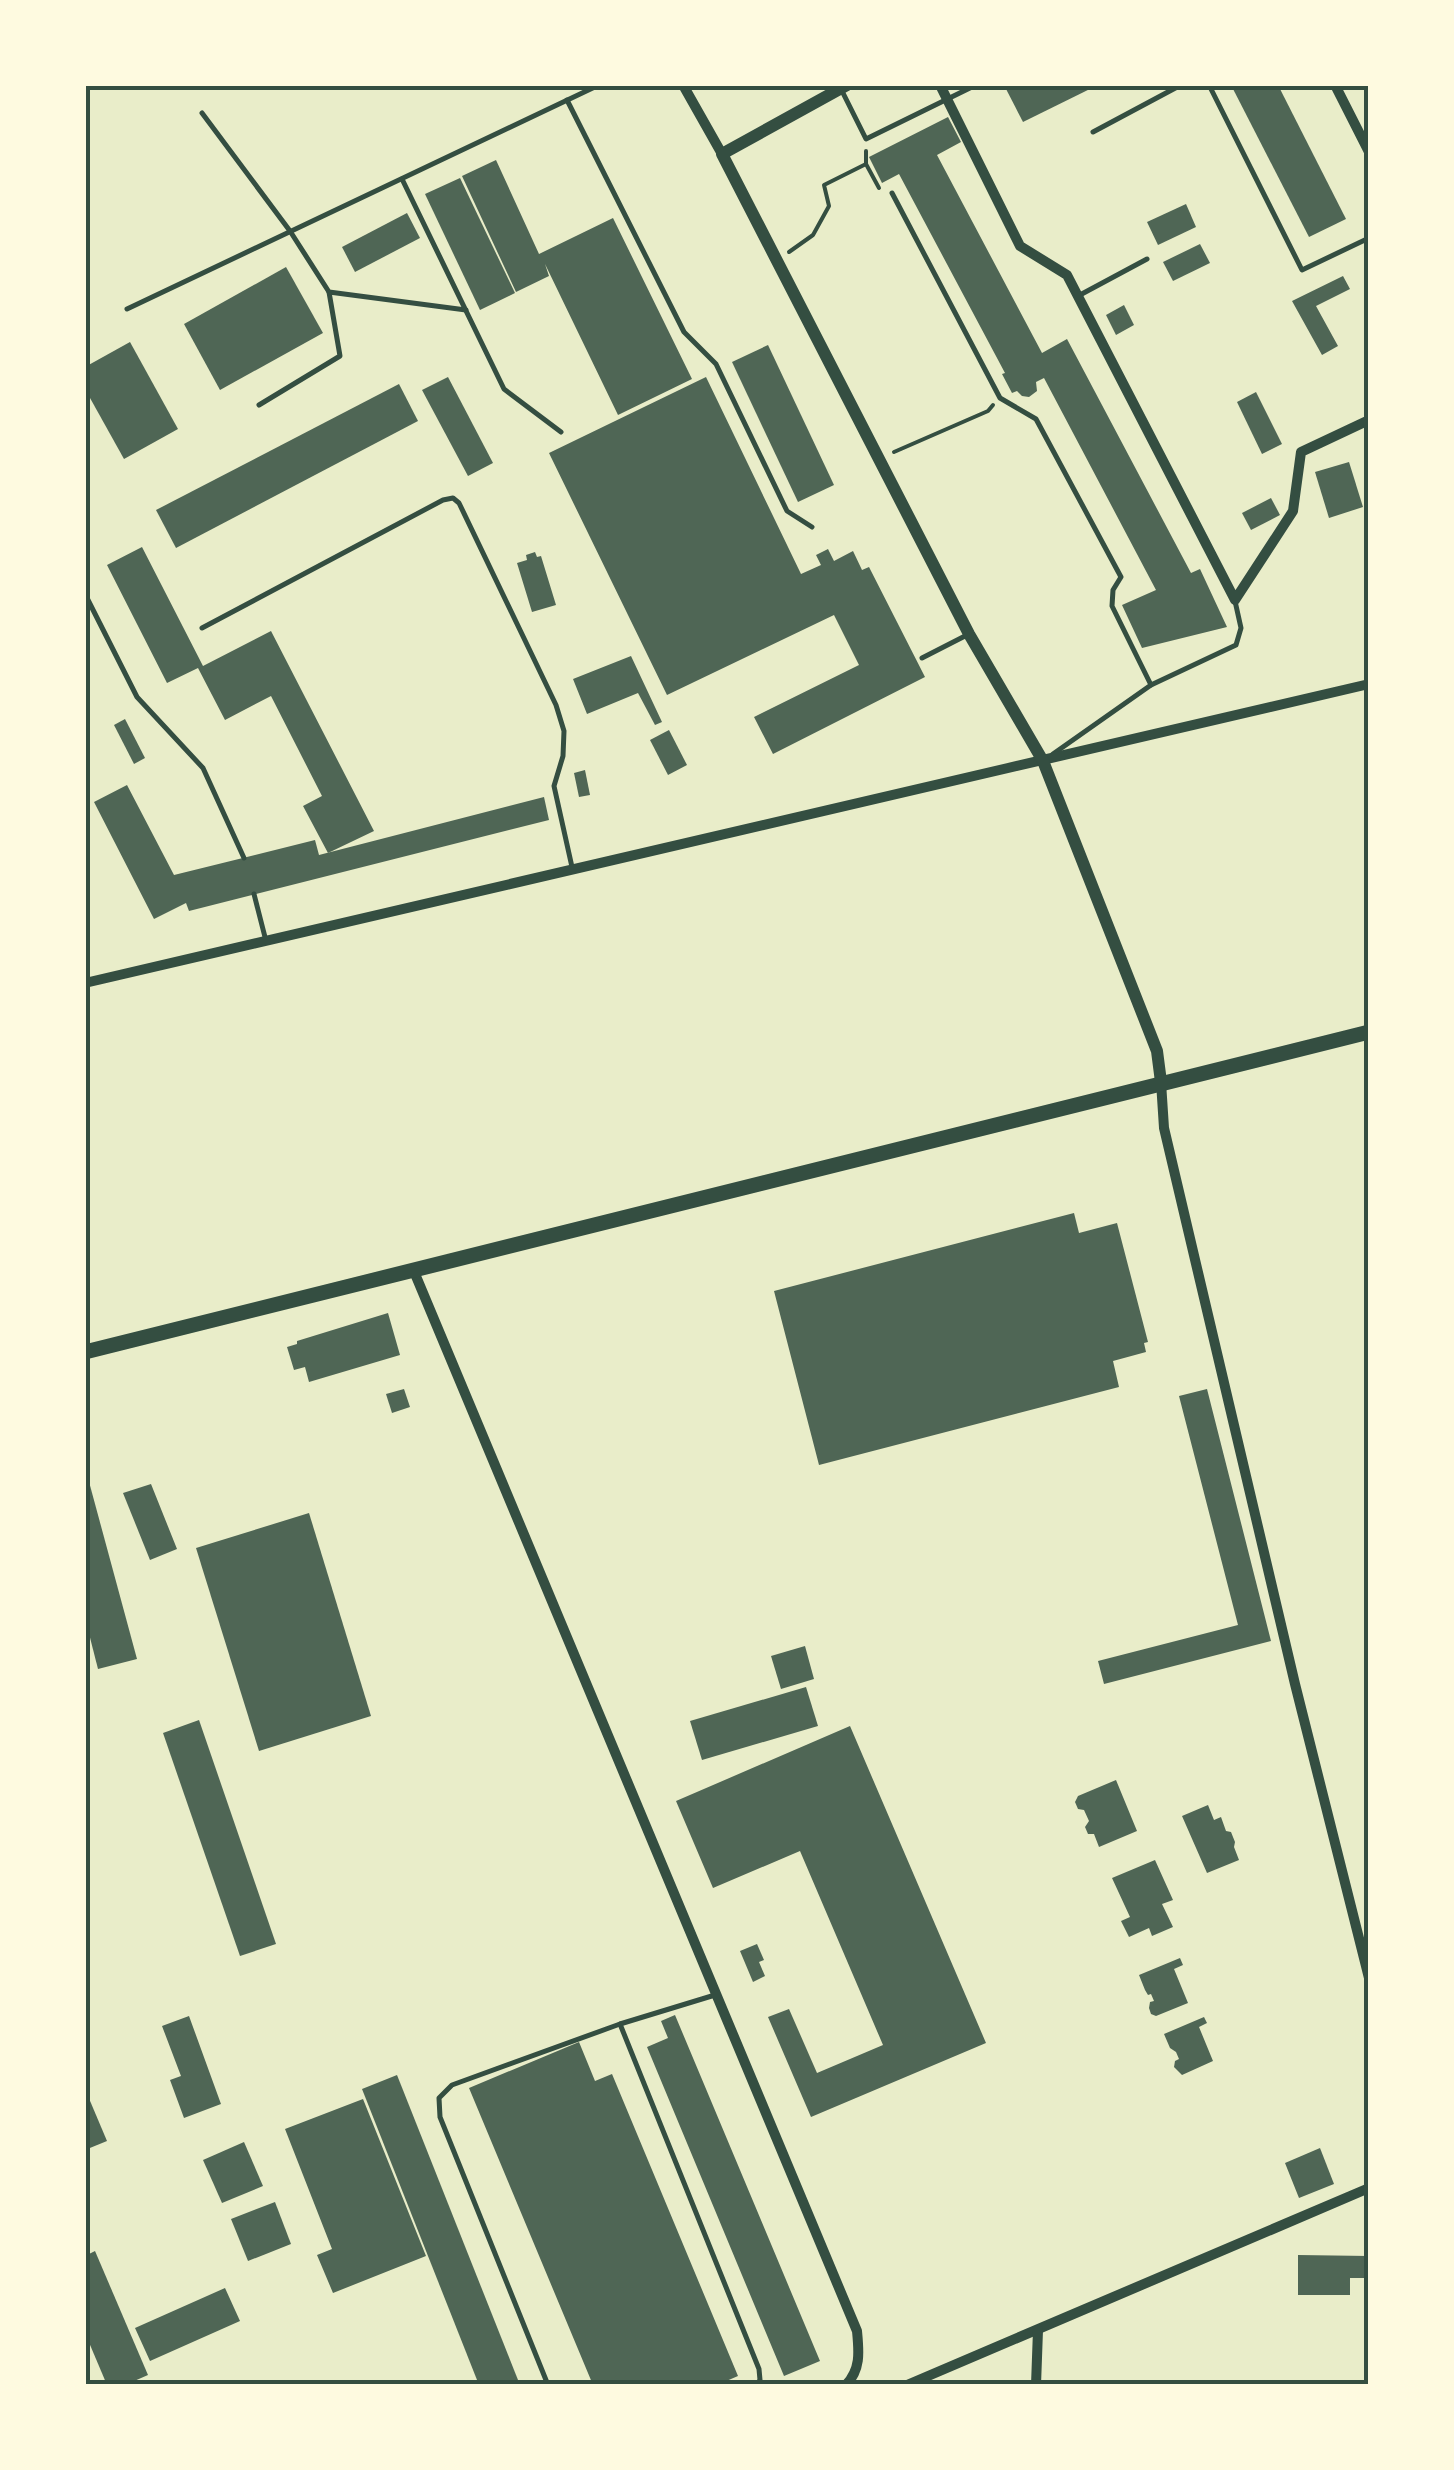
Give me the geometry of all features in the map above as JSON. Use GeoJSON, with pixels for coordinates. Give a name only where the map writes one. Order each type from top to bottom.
{"type":"FeatureCollection","features":[{"type":"Feature","properties":{"kind":"main road"},"geometry":{"type":"LineString","coordinates":[[85,1352],[1369,1032]]}},
{"type":"Feature","properties":{"kind":"street"},"geometry":{"type":"LineString","coordinates":[[683,85],[880,456],[969,634],[1042,762],[1157,1051],[1164,1128],[1295,1684],[1369,1978]]}},
{"type":"Feature","properties":{"kind":"street"},"geometry":{"type":"LineString","coordinates":[[940,85],[1020,246],[1067,275],[1234,600],[1293,511],[1300,452],[1369,420]]}},
{"type":"Feature","properties":{"kind":"street"},"geometry":{"type":"LineString","coordinates":[[1335,85],[1369,152]]}},
{"type":"Feature","properties":{"kind":"street"},"geometry":{"type":"LineString","coordinates":[[722,154],[844,87]]}},
{"type":"Feature","properties":{"kind":"street"},"geometry":{"type":"LineString","coordinates":[[85,982],[1369,684]]}},
{"type":"Feature","properties":{"kind":"street"},"geometry":{"type":"LineString","coordinates":[[413,1269],[858,2331],[860,2358],[846,2385]]}},
{"type":"Feature","properties":{"kind":"street"},"geometry":{"type":"LineString","coordinates":[[907,2385],[1369,2188]]}},
{"type":"Feature","properties":{"kind":"street"},"geometry":{"type":"LineString","coordinates":[[1036,2385],[1038,2330]]}},
{"type":"Feature","properties":{"kind":"lane"},"geometry":{"type":"LineString","coordinates":[[127,309],[599,85]]}},
{"type":"Feature","properties":{"kind":"lane"},"geometry":{"type":"LineString","coordinates":[[844,87],[866,139],[976,85]]}},
{"type":"Feature","properties":{"kind":"lane"},"geometry":{"type":"LineString","coordinates":[[1093,132],[1180,85]]}},
{"type":"Feature","properties":{"kind":"lane"},"geometry":{"type":"LineString","coordinates":[[1209,85],[1302,270],[1369,238]]}},
{"type":"Feature","properties":{"kind":"lane"},"geometry":{"type":"LineString","coordinates":[[567,100],[684,332],[716,364],[786,511],[812,527]]}},
{"type":"Feature","properties":{"kind":"lane"},"geometry":{"type":"LineString","coordinates":[[202,113],[329,292],[340,356],[259,405]]}},
{"type":"Feature","properties":{"kind":"lane"},"geometry":{"type":"LineString","coordinates":[[402,178],[504,389],[560,432]]}},
{"type":"Feature","properties":{"kind":"lane"},"geometry":{"type":"LineString","coordinates":[[892,193],[1000,398],[1036,419],[1111,559],[1120,577],[1113,590],[1112,606],[1151,685]]}},
{"type":"Feature","properties":{"kind":"lane"},"geometry":{"type":"LineString","coordinates":[[1078,296],[1147,260]]}},
{"type":"Feature","properties":{"kind":"lane"},"geometry":{"type":"LineString","coordinates":[[329,292],[466,310]]}},
{"type":"Feature","properties":{"kind":"lane"},"geometry":{"type":"LineString","coordinates":[[202,628],[443,500],[452,498],[459,502],[556,705],[564,732],[563,756],[554,786],[573,870]]}},
{"type":"Feature","properties":{"kind":"lane"},"geometry":{"type":"LineString","coordinates":[[85,594],[136,697],[203,768],[244,858]]}},
{"type":"Feature","properties":{"kind":"lane"},"geometry":{"type":"LineString","coordinates":[[1042,762],[1151,685],[1236,645],[1241,628],[1234,600]]}},
{"type":"Feature","properties":{"kind":"lane"},"geometry":{"type":"LineString","coordinates":[[922,658],[969,634]]}},
{"type":"Feature","properties":{"kind":"lane"},"geometry":{"type":"LineString","coordinates":[[254,894],[266,941]]}},
{"type":"Feature","properties":{"kind":"lane"},"geometry":{"type":"LineString","coordinates":[[548,2385],[440,2117],[439,2098],[452,2085],[715,1994]]}},
{"type":"Feature","properties":{"kind":"lane"},"geometry":{"type":"LineString","coordinates":[[620,2024],[759,2369],[760,2380],[756,2385]]}},
{"type":"Feature","properties":{"kind":"path"},"geometry":{"type":"LineString","coordinates":[[866,139],[866,164],[878,187],[892,193]]}},
{"type":"Feature","properties":{"kind":"path"},"geometry":{"type":"LineString","coordinates":[[777,261],[813,234],[829,206],[824,185],[866,164]]}},
{"type":"Feature","properties":{"kind":"path"},"geometry":{"type":"LineString","coordinates":[[880,456],[988,411],[1000,398]]}},
{"type":"Feature","properties":{"kind":"building"},"geometry":{"type":"Polygon","coordinates":[[[1098,85],[1023,122],[1005,87],[1098,85]]]}},
{"type":"Feature","properties":{"kind":"building"},"geometry":{"type":"Polygon","coordinates":[[[1231,85],[1278,85],[1346,219],[1309,237],[1231,85]]]}},
{"type":"Feature","properties":{"kind":"building"},"geometry":{"type":"Polygon","coordinates":[[[948,117],[961,142],[937,155],[1042,353],[1067,339],[1191,573],[1200,569],[1227,627],[1142,648],[1122,605],[1156,590],[1044,378],[1036,382],[1037,391],[1029,397],[1017,391],[1012,393],[899,174],[882,183],[869,157],[948,117]]]}},
{"type":"Feature","properties":{"kind":"building"},"geometry":{"type":"Polygon","coordinates":[[[496,160],[539,254],[613,218],[692,379],[618,415],[545,264],[549,276],[516,292],[462,176],[496,160]]]}},
{"type":"Feature","properties":{"kind":"building"},"geometry":{"type":"Polygon","coordinates":[[[460,178],[515,293],[480,310],[425,194],[460,178]]]}},
{"type":"Feature","properties":{"kind":"building"},"geometry":{"type":"Polygon","coordinates":[[[1186,204],[1196,227],[1158,245],[1147,222],[1186,204]]]}},
{"type":"Feature","properties":{"kind":"building"},"geometry":{"type":"Polygon","coordinates":[[[407,213],[420,238],[355,272],[342,247],[407,213]]]}},
{"type":"Feature","properties":{"kind":"building"},"geometry":{"type":"Polygon","coordinates":[[[1200,244],[1210,263],[1173,281],[1163,262],[1200,244]]]}},
{"type":"Feature","properties":{"kind":"building"},"geometry":{"type":"Polygon","coordinates":[[[286,267],[323,333],[220,390],[184,324],[286,267]]]}},
{"type":"Feature","properties":{"kind":"building"},"geometry":{"type":"Polygon","coordinates":[[[1343,276],[1350,289],[1316,306],[1338,346],[1322,355],[1292,301],[1343,276]]]}},
{"type":"Feature","properties":{"kind":"building"},"geometry":{"type":"Polygon","coordinates":[[[1124,305],[1134,325],[1116,335],[1106,315],[1124,305]]]}},
{"type":"Feature","properties":{"kind":"building"},"geometry":{"type":"Polygon","coordinates":[[[130,342],[178,429],[124,459],[85,389],[85,367],[130,342]]]}},
{"type":"Feature","properties":{"kind":"building"},"geometry":{"type":"Polygon","coordinates":[[[768,345],[834,485],[798,502],[732,362],[768,345]]]}},
{"type":"Feature","properties":{"kind":"building"},"geometry":{"type":"Polygon","coordinates":[[[448,377],[493,463],[468,476],[422,390],[448,377]]]}},
{"type":"Feature","properties":{"kind":"building"},"geometry":{"type":"Polygon","coordinates":[[[706,377],[801,574],[821,565],[816,555],[828,549],[834,561],[853,551],[862,570],[869,567],[925,677],[773,754],[754,717],[859,665],[834,615],[667,695],[549,453],[706,377]]]}},
{"type":"Feature","properties":{"kind":"building"},"geometry":{"type":"Polygon","coordinates":[[[399,384],[418,421],[176,548],[156,510],[399,384]]]}},
{"type":"Feature","properties":{"kind":"building"},"geometry":{"type":"Polygon","coordinates":[[[1256,392],[1282,444],[1262,454],[1237,402],[1256,392]]]}},
{"type":"Feature","properties":{"kind":"building"},"geometry":{"type":"Polygon","coordinates":[[[1349,462],[1363,507],[1329,518],[1315,472],[1349,462]]]}},
{"type":"Feature","properties":{"kind":"building"},"geometry":{"type":"Polygon","coordinates":[[[1271,498],[1280,515],[1251,530],[1242,513],[1271,498]]]}},
{"type":"Feature","properties":{"kind":"building"},"geometry":{"type":"Polygon","coordinates":[[[142,547],[203,666],[271,631],[374,831],[328,853],[303,806],[322,796],[271,696],[225,720],[198,668],[167,683],[107,565],[142,547]]]}},
{"type":"Feature","properties":{"kind":"building"},"geometry":{"type":"Polygon","coordinates":[[[535,552],[537,557],[541,556],[556,605],[532,612],[517,563],[535,552]]]}},
{"type":"Feature","properties":{"kind":"building"},"geometry":{"type":"Polygon","coordinates":[[[631,656],[662,722],[655,725],[638,693],[587,714],[573,679],[631,656]]]}},
{"type":"Feature","properties":{"kind":"building"},"geometry":{"type":"Polygon","coordinates":[[[125,719],[145,758],[134,764],[114,725],[125,719]]]}},
{"type":"Feature","properties":{"kind":"building"},"geometry":{"type":"Polygon","coordinates":[[[669,730],[687,765],[668,775],[650,740],[669,730]]]}},
{"type":"Feature","properties":{"kind":"building"},"geometry":{"type":"Polygon","coordinates":[[[585,770],[590,795],[579,797],[574,773],[585,770]]]}},
{"type":"Feature","properties":{"kind":"building"},"geometry":{"type":"Polygon","coordinates":[[[127,785],[174,875],[315,840],[319,855],[544,797],[549,820],[189,911],[186,903],[154,919],[94,802],[127,785]]]}},
{"type":"Feature","properties":{"kind":"building"},"geometry":{"type":"Polygon","coordinates":[[[1074,1213],[1079,1233],[1117,1223],[1148,1342],[1144,1343],[1146,1352],[1113,1361],[1119,1387],[819,1465],[774,1291],[1074,1213]]]}},
{"type":"Feature","properties":{"kind":"building"},"geometry":{"type":"Polygon","coordinates":[[[388,1313],[400,1355],[309,1382],[305,1367],[294,1370],[287,1347],[388,1313]]]}},
{"type":"Feature","properties":{"kind":"building"},"geometry":{"type":"Polygon","coordinates":[[[404,1389],[410,1407],[392,1413],[386,1394],[404,1389]]]}},
{"type":"Feature","properties":{"kind":"building"},"geometry":{"type":"Polygon","coordinates":[[[1207,1389],[1271,1641],[1104,1684],[1098,1661],[1238,1625],[1179,1396],[1207,1389]]]}},
{"type":"Feature","properties":{"kind":"building"},"geometry":{"type":"Polygon","coordinates":[[[85,1467],[137,1659],[98,1669],[85,1618],[85,1467]]]}},
{"type":"Feature","properties":{"kind":"building"},"geometry":{"type":"Polygon","coordinates":[[[151,1484],[177,1549],[150,1560],[123,1493],[151,1484]]]}},
{"type":"Feature","properties":{"kind":"building"},"geometry":{"type":"Polygon","coordinates":[[[309,1513],[371,1716],[259,1751],[196,1548],[309,1513]]]}},
{"type":"Feature","properties":{"kind":"building"},"geometry":{"type":"Polygon","coordinates":[[[805,1646],[814,1679],[781,1689],[771,1656],[805,1646]]]}},
{"type":"Feature","properties":{"kind":"building"},"geometry":{"type":"Polygon","coordinates":[[[806,1687],[818,1726],[702,1760],[690,1721],[806,1687]]]}},
{"type":"Feature","properties":{"kind":"building"},"geometry":{"type":"Polygon","coordinates":[[[199,1720],[276,1944],[240,1956],[163,1733],[199,1720]]]}},
{"type":"Feature","properties":{"kind":"building"},"geometry":{"type":"Polygon","coordinates":[[[850,1726],[986,2043],[811,2117],[768,2017],[789,2009],[817,2073],[883,2045],[800,1851],[713,1888],[676,1801],[850,1726]]]}},
{"type":"Feature","properties":{"kind":"building"},"geometry":{"type":"Polygon","coordinates":[[[1116,1780],[1137,1831],[1099,1847],[1094,1834],[1088,1834],[1085,1827],[1089,1821],[1084,1810],[1078,1809],[1075,1802],[1078,1796],[1116,1780]]]}},
{"type":"Feature","properties":{"kind":"building"},"geometry":{"type":"Polygon","coordinates":[[[1208,1805],[1214,1820],[1221,1817],[1226,1831],[1231,1832],[1239,1860],[1207,1873],[1182,1816],[1208,1805]]]}},
{"type":"Feature","properties":{"kind":"building"},"geometry":{"type":"Polygon","coordinates":[[[1155,1860],[1173,1900],[1162,1904],[1173,1927],[1152,1936],[1149,1928],[1129,1937],[1121,1921],[1130,1917],[1112,1878],[1155,1860]]]}},
{"type":"Feature","properties":{"kind":"building"},"geometry":{"type":"Polygon","coordinates":[[[757,1944],[765,1976],[753,1982],[740,1951],[757,1944]]]}},
{"type":"Feature","properties":{"kind":"building"},"geometry":{"type":"Polygon","coordinates":[[[1180,1958],[1183,1965],[1174,1969],[1188,2003],[1156,2016],[1151,2014],[1150,2002],[1154,2001],[1139,1975],[1180,1958]]]}},
{"type":"Feature","properties":{"kind":"building"},"geometry":{"type":"Polygon","coordinates":[[[675,2015],[820,2361],[784,2376],[647,2047],[668,2038],[661,2021],[675,2015]]]}},
{"type":"Feature","properties":{"kind":"building"},"geometry":{"type":"Polygon","coordinates":[[[189,2016],[221,2104],[184,2118],[170,2080],[181,2076],[162,2026],[189,2016]]]}},
{"type":"Feature","properties":{"kind":"building"},"geometry":{"type":"Polygon","coordinates":[[[1204,2017],[1207,2023],[1199,2027],[1213,2061],[1182,2075],[1174,2067],[1179,2059],[1164,2034],[1204,2017]]]}},
{"type":"Feature","properties":{"kind":"building"},"geometry":{"type":"Polygon","coordinates":[[[579,2042],[595,2081],[612,2074],[738,2376],[717,2385],[593,2385],[469,2088],[579,2042]]]}},
{"type":"Feature","properties":{"kind":"building"},"geometry":{"type":"Polygon","coordinates":[[[397,2075],[520,2385],[479,2385],[362,2089],[397,2075]]]}},
{"type":"Feature","properties":{"kind":"building"},"geometry":{"type":"Polygon","coordinates":[[[85,2089],[107,2141],[85,2150],[85,2089]]]}},
{"type":"Feature","properties":{"kind":"building"},"geometry":{"type":"Polygon","coordinates":[[[363,2099],[426,2256],[333,2293],[317,2255],[332,2249],[285,2129],[363,2099]]]}},
{"type":"Feature","properties":{"kind":"building"},"geometry":{"type":"Polygon","coordinates":[[[244,2142],[263,2186],[222,2203],[203,2160],[244,2142]]]}},
{"type":"Feature","properties":{"kind":"building"},"geometry":{"type":"Polygon","coordinates":[[[1320,2148],[1334,2184],[1299,2198],[1285,2163],[1320,2148]]]}},
{"type":"Feature","properties":{"kind":"building"},"geometry":{"type":"Polygon","coordinates":[[[275,2202],[291,2244],[248,2261],[231,2219],[275,2202]]]}},
{"type":"Feature","properties":{"kind":"building"},"geometry":{"type":"Polygon","coordinates":[[[95,2251],[148,2375],[125,2385],[107,2385],[85,2333],[85,2256],[95,2251]]]}},
{"type":"Feature","properties":{"kind":"building"},"geometry":{"type":"Polygon","coordinates":[[[1298,2255],[1369,2256],[1369,2278],[1350,2278],[1350,2295],[1298,2295],[1298,2255]]]}},
{"type":"Feature","properties":{"kind":"building"},"geometry":{"type":"Polygon","coordinates":[[[225,2288],[240,2321],[150,2361],[135,2328],[225,2288]]]}}]}
